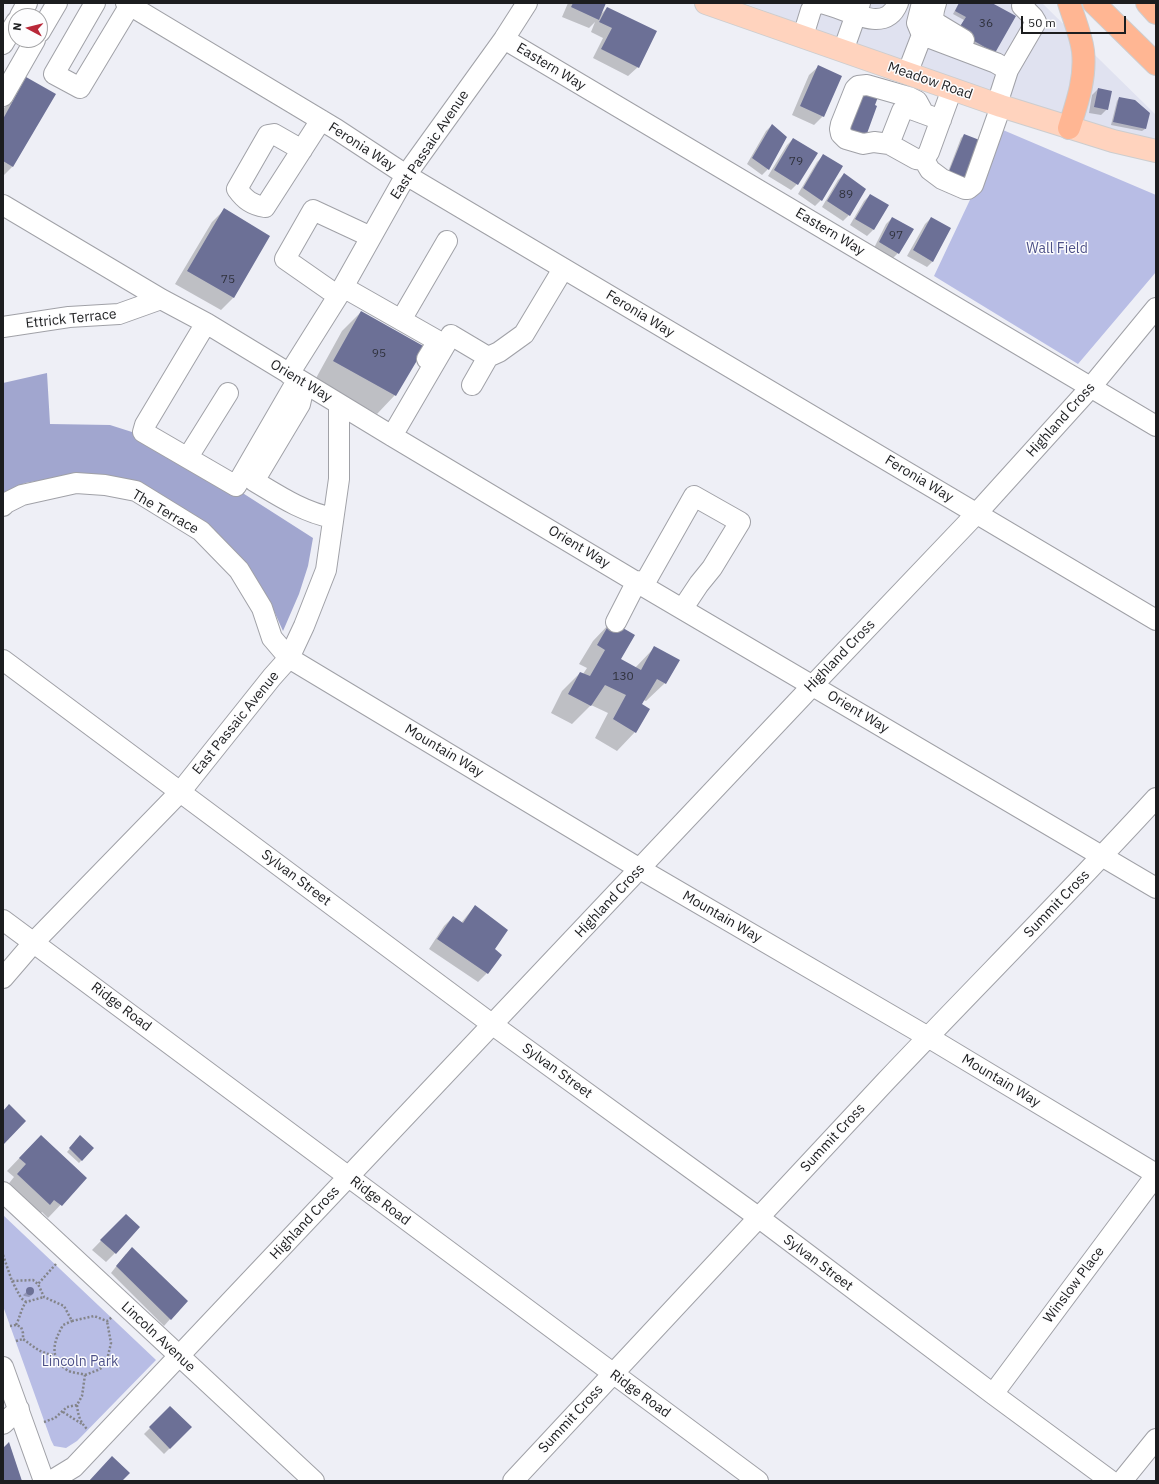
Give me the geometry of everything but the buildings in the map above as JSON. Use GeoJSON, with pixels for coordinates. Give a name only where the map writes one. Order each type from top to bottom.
{"type":"FeatureCollection","features":[{"type":"Feature","properties":{"kind":"highway"},"geometry":{"type":"LineString","coordinates":[[1069,3],[1082,45],[1084,70],[1080,92],[1070,128]]}},
{"type":"Feature","properties":{"kind":"highway"},"geometry":{"type":"LineString","coordinates":[[1094,3],[1156,64]]}},
{"type":"Feature","properties":{"kind":"highway"},"geometry":{"type":"LineString","coordinates":[[1147,3],[1156,13]]}},
{"type":"Feature","properties":{"kind":"main road","name":"Meadow Road"},"geometry":{"type":"LineString","coordinates":[[706,3],[999,105],[1113,141],[1156,151]]}},
{"type":"Feature","properties":{"kind":"street"},"geometry":{"type":"LineString","coordinates":[[48,18],[57,3]]}},
{"type":"Feature","properties":{"kind":"street"},"geometry":{"type":"LineString","coordinates":[[95,3],[54,74],[80,88],[128,4]]}},
{"type":"Feature","properties":{"kind":"street","name":"East Passaic Avenue"},"geometry":{"type":"LineString","coordinates":[[188,457],[236,486],[296,378],[340,291],[406,175],[504,39],[527,3]]}},
{"type":"Feature","properties":{"kind":"street"},"geometry":{"type":"LineString","coordinates":[[803,36],[811,10],[816,3]]}},
{"type":"Feature","properties":{"kind":"street"},"geometry":{"type":"LineString","coordinates":[[819,3],[858,9],[867,19],[880,19],[890,15],[898,3]]}},
{"type":"Feature","properties":{"kind":"street"},"geometry":{"type":"LineString","coordinates":[[907,74],[922,35],[917,23],[922,3]]}},
{"type":"Feature","properties":{"kind":"street"},"geometry":{"type":"LineString","coordinates":[[936,3],[933,14],[934,20],[940,27],[981,50],[1002,67]]}},
{"type":"Feature","properties":{"kind":"street","name":"Feronia Way"},"geometry":{"type":"LineString","coordinates":[[128,4],[321,120],[406,175],[1156,620]]}},
{"type":"Feature","properties":{"kind":"street"},"geometry":{"type":"LineString","coordinates":[[924,160],[930,170],[942,179],[965,189],[970,188],[973,185],[999,105],[1002,67],[1036,22],[1021,4]]}},
{"type":"Feature","properties":{"kind":"street"},"geometry":{"type":"LineString","coordinates":[[843,51],[858,9]]}},
{"type":"Feature","properties":{"kind":"street"},"geometry":{"type":"LineString","coordinates":[[922,35],[1002,67]]}},
{"type":"Feature","properties":{"kind":"street","name":"Eastern Way"},"geometry":{"type":"LineString","coordinates":[[504,39],[1156,426]]}},
{"type":"Feature","properties":{"kind":"street"},"geometry":{"type":"LineString","coordinates":[[3,96],[31,48]]}},
{"type":"Feature","properties":{"kind":"street"},"geometry":{"type":"LineString","coordinates":[[924,160],[916,159],[889,144],[874,142],[863,144],[846,139],[841,134],[841,124],[855,89],[858,86],[867,85],[909,97],[917,101],[933,116]]}},
{"type":"Feature","properties":{"kind":"street"},"geometry":{"type":"LineString","coordinates":[[924,160],[929,152],[933,116],[952,89]]}},
{"type":"Feature","properties":{"kind":"street"},"geometry":{"type":"LineString","coordinates":[[889,144],[902,111],[911,109],[933,116]]}},
{"type":"Feature","properties":{"kind":"street"},"geometry":{"type":"LineString","coordinates":[[302,150],[321,120]]}},
{"type":"Feature","properties":{"kind":"street","name":"Orient Way"},"geometry":{"type":"LineString","coordinates":[[3,205],[161,299],[206,323],[388,434],[1156,888]]}},
{"type":"Feature","properties":{"kind":"street"},"geometry":{"type":"LineString","coordinates":[[371,237],[314,210],[285,259],[340,291],[401,320],[438,341],[388,434]]}},
{"type":"Feature","properties":{"kind":"street"},"geometry":{"type":"LineString","coordinates":[[401,320],[447,241]]}},
{"type":"Feature","properties":{"kind":"street"},"geometry":{"type":"LineString","coordinates":[[472,385],[488,357],[499,352],[524,334],[563,269]]}},
{"type":"Feature","properties":{"kind":"street","name":"Ettrick Terrace"},"geometry":{"type":"LineString","coordinates":[[3,327],[69,317],[119,314],[161,299]]}},
{"type":"Feature","properties":{"kind":"street","name":"Highland Cross"},"geometry":{"type":"LineString","coordinates":[[51,1481],[74,1467],[977,513],[1091,387],[1156,308]]}},
{"type":"Feature","properties":{"kind":"street"},"geometry":{"type":"LineString","coordinates":[[206,323],[143,432],[188,457],[228,393]]}},
{"type":"Feature","properties":{"kind":"street"},"geometry":{"type":"LineString","coordinates":[[388,434],[451,335],[488,357]]}},
{"type":"Feature","properties":{"kind":"street"},"geometry":{"type":"LineString","coordinates":[[296,378],[304,390],[300,404],[254,481],[292,504],[316,514],[333,518]]}},
{"type":"Feature","properties":{"kind":"street","name":"East Passaic Avenue"},"geometry":{"type":"LineString","coordinates":[[3,978],[34,942],[180,792],[289,658],[304,626],[326,570],[339,479],[339,404]]}},
{"type":"Feature","properties":{"kind":"street","name":"The Terrace"},"geometry":{"type":"LineString","coordinates":[[3,506],[22,495],[76,483],[105,485],[136,492],[201,531],[238,570],[262,608],[272,638],[289,658]]}},
{"type":"Feature","properties":{"kind":"street"},"geometry":{"type":"LineString","coordinates":[[616,622],[640,583],[661,556],[694,496],[740,522],[712,568],[683,608]]}},
{"type":"Feature","properties":{"kind":"street","name":"Mountain Way"},"geometry":{"type":"LineString","coordinates":[[289,658],[640,869],[928,1037],[1156,1175]]}},
{"type":"Feature","properties":{"kind":"street","name":"Sylvan Street"},"geometry":{"type":"LineString","coordinates":[[3,660],[493,1025],[758,1217],[1111,1481]]}},
{"type":"Feature","properties":{"kind":"street","name":"Summit Cross"},"geometry":{"type":"LineString","coordinates":[[513,1481],[614,1374],[758,1217],[928,1037],[1103,856],[1156,798]]}},
{"type":"Feature","properties":{"kind":"street","name":"Ridge Road"},"geometry":{"type":"LineString","coordinates":[[3,920],[348,1178],[758,1481]]}},
{"type":"Feature","properties":{"kind":"street","name":"Winslow Place"},"geometry":{"type":"LineString","coordinates":[[993,1394],[1156,1175]]}},
{"type":"Feature","properties":{"kind":"street","name":"Lincoln Avenue"},"geometry":{"type":"LineString","coordinates":[[3,1192],[314,1481]]}},
{"type":"Feature","properties":{"kind":"street"},"geometry":{"type":"LineString","coordinates":[[3,1367],[44,1481]]}},
{"type":"Feature","properties":{"kind":"street"},"geometry":{"type":"LineString","coordinates":[[3,1424],[19,1410]]}},
{"type":"Feature","properties":{"kind":"street"},"geometry":{"type":"LineString","coordinates":[[1122,1481],[1156,1439]]}},
{"type":"Feature","properties":{"kind":"path"},"geometry":{"type":"LineString","coordinates":[[3,1255],[12,1281],[21,1298],[26,1302]]}},
{"type":"Feature","properties":{"kind":"path"},"geometry":{"type":"LineString","coordinates":[[38,1284],[57,1264]]}},
{"type":"Feature","properties":{"kind":"path"},"geometry":{"type":"LineString","coordinates":[[12,1281],[33,1280],[38,1284],[44,1297]]}},
{"type":"Feature","properties":{"kind":"path"},"geometry":{"type":"LineString","coordinates":[[16,1325],[22,1308],[26,1302],[44,1297],[64,1306],[72,1321]]}},
{"type":"Feature","properties":{"kind":"path"},"geometry":{"type":"LineString","coordinates":[[94,1316],[108,1321],[111,1343],[107,1360],[103,1367],[85,1375],[68,1371],[55,1355],[54,1346],[63,1325],[72,1321],[94,1316]]}},
{"type":"Feature","properties":{"kind":"path"},"geometry":{"type":"LineString","coordinates":[[108,1321],[112,1317]]}},
{"type":"Feature","properties":{"kind":"path"},"geometry":{"type":"LineString","coordinates":[[10,1326],[16,1325],[21,1327],[23,1339]]}},
{"type":"Feature","properties":{"kind":"path"},"geometry":{"type":"LineString","coordinates":[[23,1339],[36,1349],[55,1355]]}},
{"type":"Feature","properties":{"kind":"path"},"geometry":{"type":"LineString","coordinates":[[16,1341],[23,1339]]}},
{"type":"Feature","properties":{"kind":"path"},"geometry":{"type":"LineString","coordinates":[[82,1424],[78,1416],[77,1405],[82,1396],[85,1375]]}},
{"type":"Feature","properties":{"kind":"path"},"geometry":{"type":"LineString","coordinates":[[44,1422],[55,1418],[67,1407],[77,1405]]}},
{"type":"Feature","properties":{"kind":"path"},"geometry":{"type":"LineString","coordinates":[[63,1412],[87,1429]]}},
{"type":"Feature","properties":{"kind":"shaded area"},"geometry":{"type":"Polygon","coordinates":[[[744,3],[1042,3],[1156,115],[1156,145],[1032,111],[744,3]]]}},
{"type":"Feature","properties":{"kind":"shaded area"},"geometry":{"type":"Polygon","coordinates":[[[47,373],[50,424],[110,425],[132,432],[169,450],[216,476],[313,538],[308,566],[299,594],[283,631],[270,602],[170,503],[55,478],[25,483],[3,494],[3,383],[47,373]]]}},
{"type":"Feature","properties":{"kind":"green space","name":"Wall Field"},"geometry":{"type":"Polygon","coordinates":[[[1003,130],[1156,195],[1156,272],[1078,364],[934,276],[1003,130]]]}},
{"type":"Feature","properties":{"kind":"green space","name":"Lincoln Park"},"geometry":{"type":"Polygon","coordinates":[[[3,1215],[156,1360],[77,1441],[66,1448],[54,1446],[51,1440],[3,1306],[3,1215]]]}}]}
